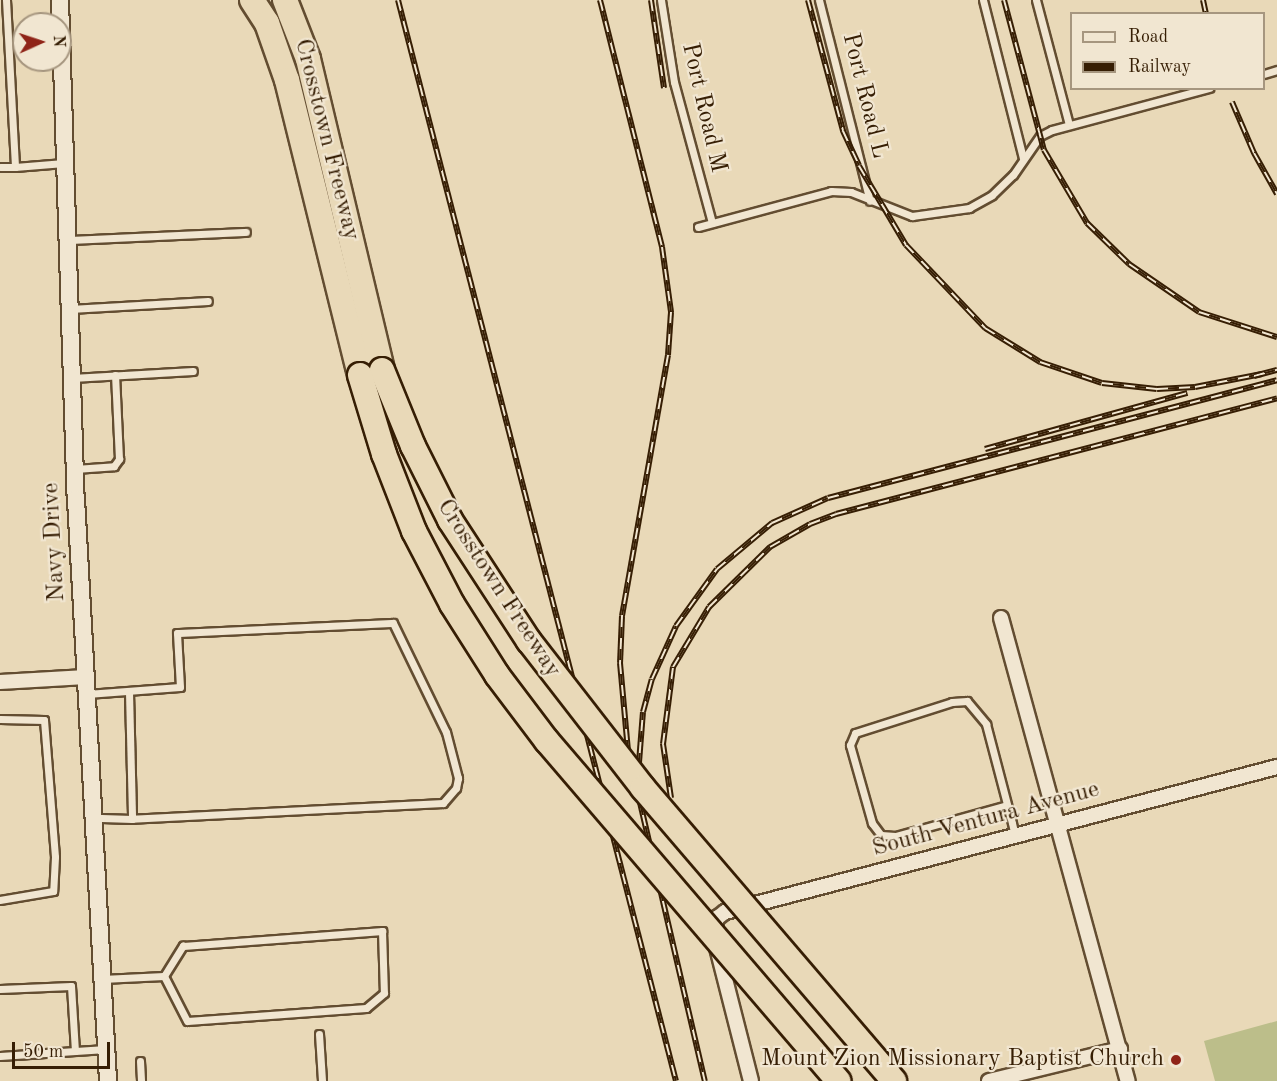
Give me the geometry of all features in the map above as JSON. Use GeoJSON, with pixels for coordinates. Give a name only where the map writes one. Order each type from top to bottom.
{"type":"FeatureCollection","features":[{"type":"Feature","properties":{"kind":"highway","name":"Crosstown Freeway"},"geometry":{"type":"LineString","coordinates":[[252,0],[267,23],[286,80],[371,372],[413,446],[450,520],[535,650],[643,788],[894,1081]]}},
{"type":"Feature","properties":{"kind":"highway","name":"Crosstown Freeway"},"geometry":{"type":"LineString","coordinates":[[285,0],[308,58],[371,372],[384,454],[414,531],[452,604],[496,675],[548,741],[838,1081]]}},
{"type":"Feature","properties":{"kind":"street","name":"Navy Drive"},"geometry":{"type":"LineString","coordinates":[[60,0],[75,469],[108,1081]]}},
{"type":"Feature","properties":{"kind":"street"},"geometry":{"type":"LineString","coordinates":[[1001,618],[1128,1081]]}},
{"type":"Feature","properties":{"kind":"street"},"geometry":{"type":"LineString","coordinates":[[0,682],[86,677]]}},
{"type":"Feature","properties":{"kind":"street","name":"South Ventura Avenue"},"geometry":{"type":"LineString","coordinates":[[751,1081],[713,927],[717,918],[729,910],[1277,767]]}},
{"type":"Feature","properties":{"kind":"street"},"geometry":{"type":"LineString","coordinates":[[989,1081],[1120,1049]]}},
{"type":"Feature","properties":{"kind":"lane"},"geometry":{"type":"LineString","coordinates":[[6,0],[15,167]]}},
{"type":"Feature","properties":{"kind":"lane","name":"Port Road M"},"geometry":{"type":"LineString","coordinates":[[661,0],[674,82],[712,223]]}},
{"type":"Feature","properties":{"kind":"lane","name":"Port Road L"},"geometry":{"type":"LineString","coordinates":[[819,0],[870,201]]}},
{"type":"Feature","properties":{"kind":"lane"},"geometry":{"type":"LineString","coordinates":[[983,0],[1023,158]]}},
{"type":"Feature","properties":{"kind":"lane"},"geometry":{"type":"LineString","coordinates":[[1036,0],[1069,125]]}},
{"type":"Feature","properties":{"kind":"lane"},"geometry":{"type":"LineString","coordinates":[[698,227],[831,191],[850,192],[912,216],[969,208],[999,188],[1040,136],[1069,125],[1201,90]]}},
{"type":"Feature","properties":{"kind":"lane"},"geometry":{"type":"LineString","coordinates":[[0,167],[66,163]]}},
{"type":"Feature","properties":{"kind":"lane"},"geometry":{"type":"LineString","coordinates":[[68,240],[246,232]]}},
{"type":"Feature","properties":{"kind":"lane"},"geometry":{"type":"LineString","coordinates":[[70,309],[208,301]]}},
{"type":"Feature","properties":{"kind":"lane"},"geometry":{"type":"LineString","coordinates":[[72,378],[193,371]]}},
{"type":"Feature","properties":{"kind":"lane"},"geometry":{"type":"LineString","coordinates":[[75,469],[114,466],[119,459],[115,375]]}},
{"type":"Feature","properties":{"kind":"lane"},"geometry":{"type":"LineString","coordinates":[[87,694],[114,694],[180,687],[177,633],[393,624],[446,732],[458,778],[456,788],[443,803],[132,819],[94,818]]}},
{"type":"Feature","properties":{"kind":"lane"},"geometry":{"type":"LineString","coordinates":[[129,692],[132,819]]}},
{"type":"Feature","properties":{"kind":"lane"},"geometry":{"type":"LineString","coordinates":[[1007,804],[895,836],[880,835],[872,823],[850,745],[855,732],[952,702],[967,701],[986,724],[1007,804],[1015,836]]}},
{"type":"Feature","properties":{"kind":"lane"},"geometry":{"type":"LineString","coordinates":[[0,719],[44,720],[55,858],[53,891],[0,900]]}},
{"type":"Feature","properties":{"kind":"lane"},"geometry":{"type":"LineString","coordinates":[[382,931],[384,993],[366,1008],[187,1021],[164,976],[183,946],[382,931]]}},
{"type":"Feature","properties":{"kind":"lane"},"geometry":{"type":"LineString","coordinates":[[102,979],[164,976]]}},
{"type":"Feature","properties":{"kind":"lane"},"geometry":{"type":"LineString","coordinates":[[0,989],[71,986],[75,1051]]}},
{"type":"Feature","properties":{"kind":"lane"},"geometry":{"type":"LineString","coordinates":[[320,1034],[322,1081]]}},
{"type":"Feature","properties":{"kind":"lane"},"geometry":{"type":"LineString","coordinates":[[0,1056],[106,1049]]}},
{"type":"Feature","properties":{"kind":"lane"},"geometry":{"type":"LineString","coordinates":[[140,1061],[141,1081]]}},
{"type":"Feature","properties":{"kind":"green space"},"geometry":{"type":"Polygon","coordinates":[[[1277,1021],[1277,1081],[1215,1081],[1204,1041],[1277,1021]]]}},
{"type":"Feature","properties":{"kind":"railway"},"geometry":{"type":"LineString","coordinates":[[398,0],[676,1081]]}},
{"type":"Feature","properties":{"kind":"railway"},"geometry":{"type":"LineString","coordinates":[[600,0],[662,247],[671,312],[668,355],[622,616],[620,663],[628,751],[705,1081]]}},
{"type":"Feature","properties":{"kind":"railway"},"geometry":{"type":"LineString","coordinates":[[651,0],[664,88]]}},
{"type":"Feature","properties":{"kind":"railway"},"geometry":{"type":"LineString","coordinates":[[808,0],[843,131],[859,166],[906,245],[985,328],[1040,362],[1102,383],[1157,389],[1195,387],[1262,374]]}},
{"type":"Feature","properties":{"kind":"railway"},"geometry":{"type":"LineString","coordinates":[[1004,0],[1044,150],[1087,223],[1129,264],[1199,312],[1277,337]]}},
{"type":"Feature","properties":{"kind":"railway"},"geometry":{"type":"LineString","coordinates":[[1203,0],[1206,12]]}},
{"type":"Feature","properties":{"kind":"railway"},"geometry":{"type":"LineString","coordinates":[[1232,102],[1254,153],[1277,194]]}},
{"type":"Feature","properties":{"kind":"railway"},"geometry":{"type":"LineString","coordinates":[[1254,376],[1277,370]]}},
{"type":"Feature","properties":{"kind":"railway"},"geometry":{"type":"LineString","coordinates":[[638,775],[643,712],[652,679],[676,626],[717,569],[772,523],[828,498],[1277,380]]}},
{"type":"Feature","properties":{"kind":"railway"},"geometry":{"type":"LineString","coordinates":[[985,449],[1187,393]]}},
{"type":"Feature","properties":{"kind":"railway"},"geometry":{"type":"LineString","coordinates":[[671,798],[663,744],[673,667],[709,607],[770,547],[810,524],[836,514],[1277,398]]}},
{"type":"Feature","properties":{"kind":"place","name":"Mount Zion Missionary Baptist Church"},"geometry":{"type":"Point","coordinates":[1176,1060]}}]}
